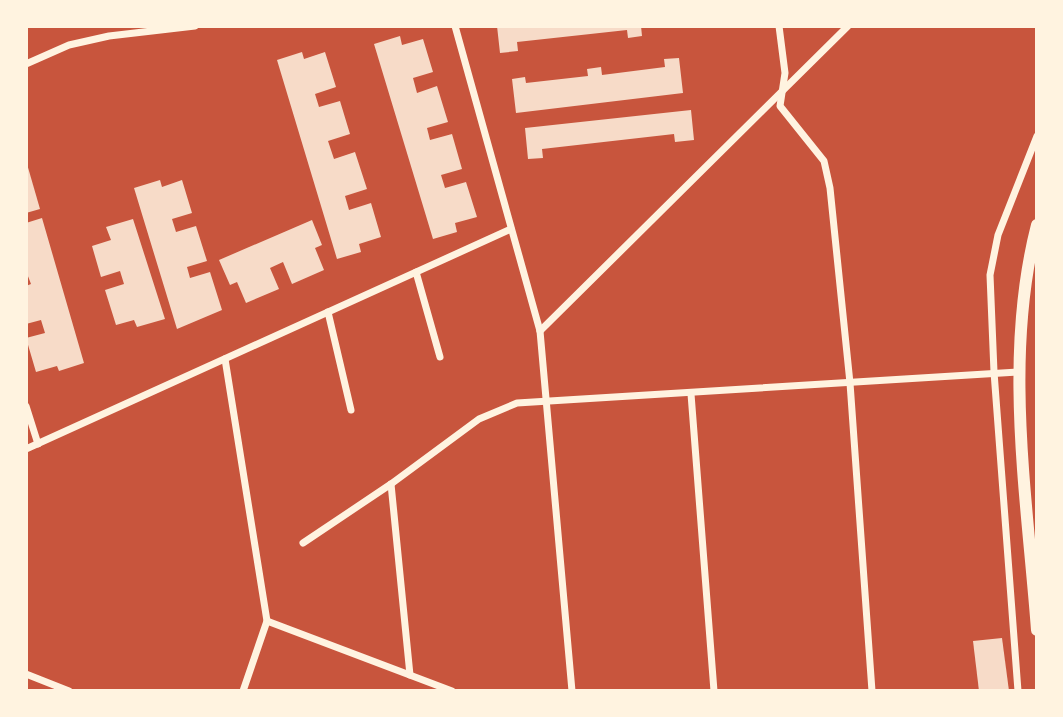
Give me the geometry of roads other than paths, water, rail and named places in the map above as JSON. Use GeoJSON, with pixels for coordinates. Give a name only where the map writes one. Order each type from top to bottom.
{"type":"FeatureCollection","features":[{"type":"Feature","properties":{"kind":"main road"},"geometry":{"type":"LineString","coordinates":[[1037,225],[1024,287],[1018,372],[1037,630]]}},
{"type":"Feature","properties":{"kind":"street"},"geometry":{"type":"LineString","coordinates":[[26,64],[82,42],[195,26]]}},
{"type":"Feature","properties":{"kind":"street"},"geometry":{"type":"LineString","coordinates":[[455,26],[541,331],[549,399],[572,691]]}},
{"type":"Feature","properties":{"kind":"street"},"geometry":{"type":"LineString","coordinates":[[779,26],[785,73],[779,106],[824,161],[830,188],[849,383],[873,691]]}},
{"type":"Feature","properties":{"kind":"street"},"geometry":{"type":"LineString","coordinates":[[541,331],[780,90],[848,26]]}},
{"type":"Feature","properties":{"kind":"street"},"geometry":{"type":"LineString","coordinates":[[1018,691],[994,373],[992,257],[1037,136]]}},
{"type":"Feature","properties":{"kind":"street"},"geometry":{"type":"LineString","coordinates":[[26,449],[511,229]]}},
{"type":"Feature","properties":{"kind":"street"},"geometry":{"type":"LineString","coordinates":[[416,272],[440,358]]}},
{"type":"Feature","properties":{"kind":"street"},"geometry":{"type":"LineString","coordinates":[[328,312],[351,410]]}},
{"type":"Feature","properties":{"kind":"street"},"geometry":{"type":"LineString","coordinates":[[225,359],[267,621],[243,691]]}},
{"type":"Feature","properties":{"kind":"street"},"geometry":{"type":"LineString","coordinates":[[303,543],[391,484],[479,419],[517,403],[1018,372]]}},
{"type":"Feature","properties":{"kind":"street"},"geometry":{"type":"LineString","coordinates":[[691,394],[714,691]]}},
{"type":"Feature","properties":{"kind":"street"},"geometry":{"type":"LineString","coordinates":[[26,406],[38,444]]}},
{"type":"Feature","properties":{"kind":"street"},"geometry":{"type":"LineString","coordinates":[[391,484],[410,675]]}},
{"type":"Feature","properties":{"kind":"street"},"geometry":{"type":"LineString","coordinates":[[267,621],[452,691]]}},
{"type":"Feature","properties":{"kind":"street"},"geometry":{"type":"LineString","coordinates":[[26,674],[69,691]]}}]}
